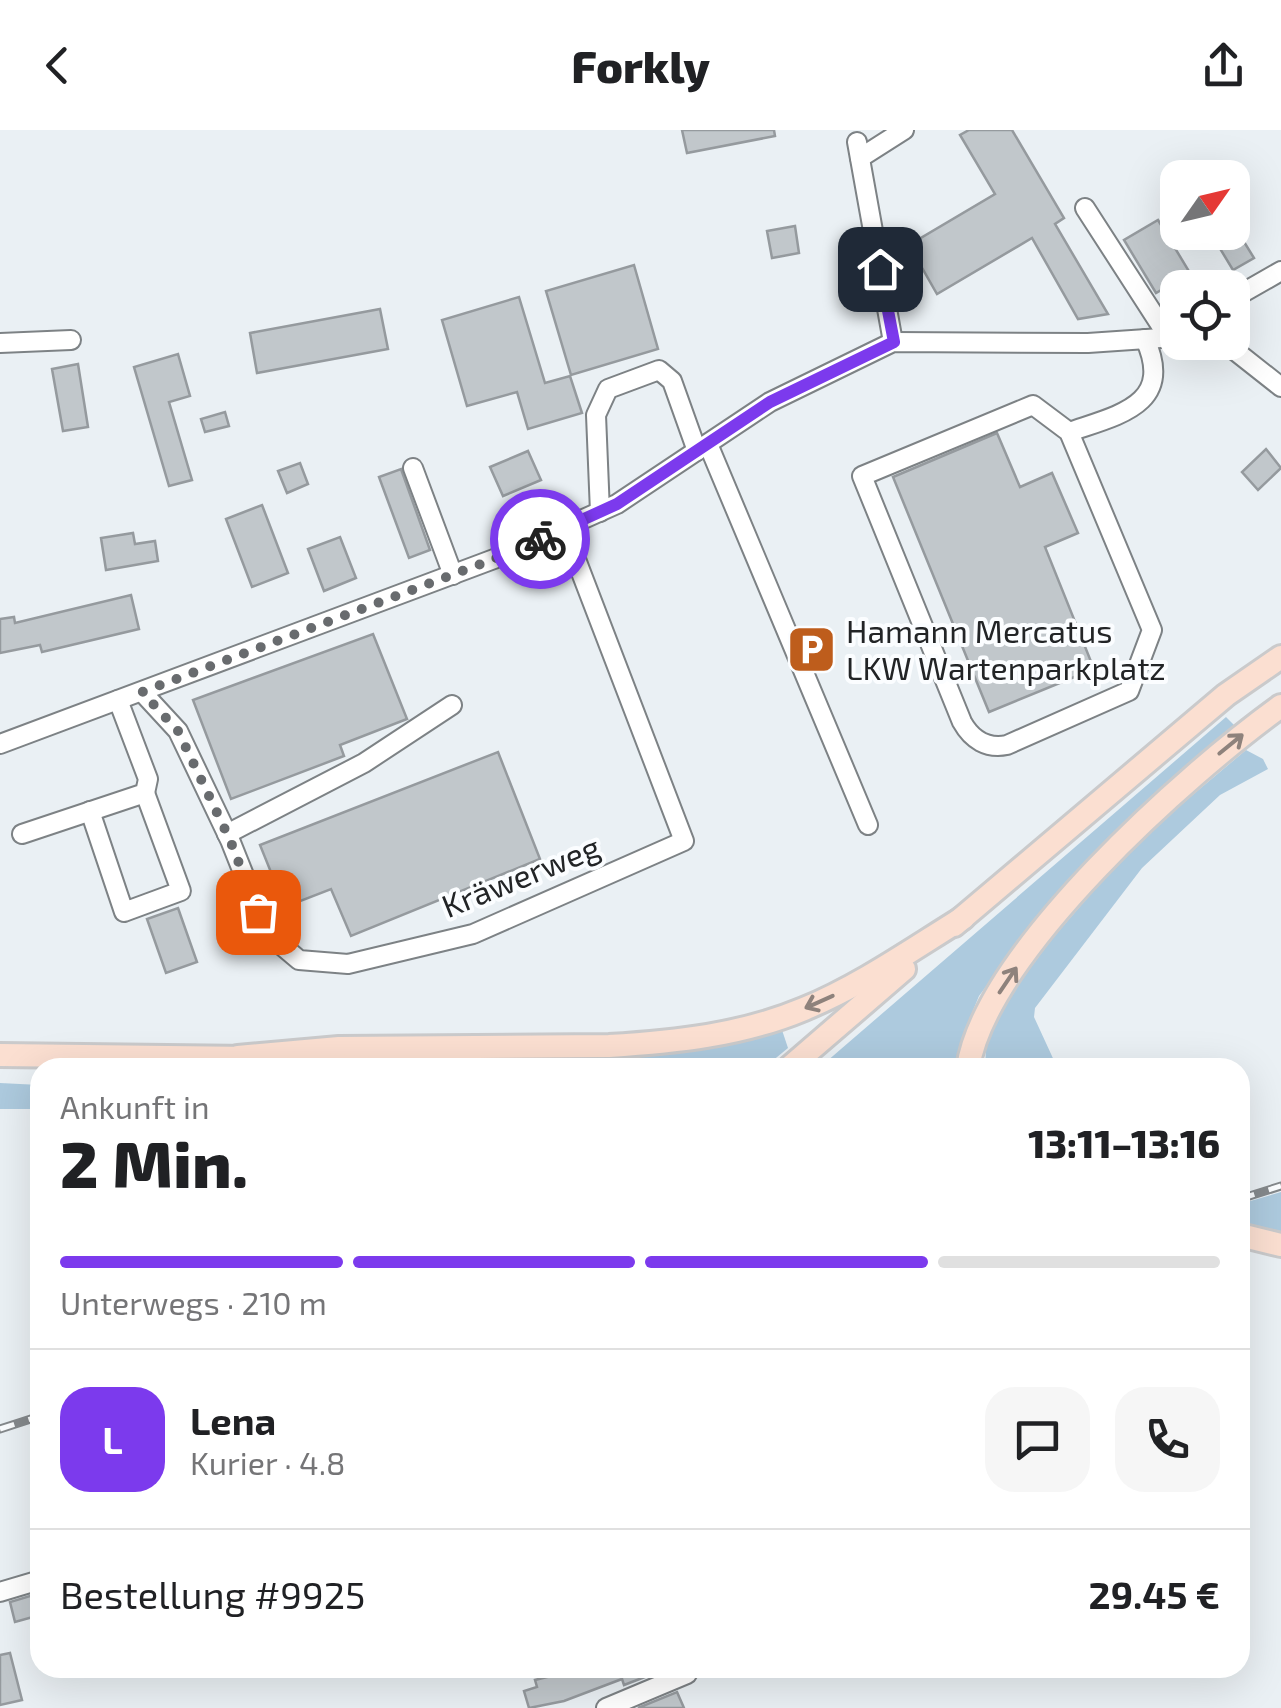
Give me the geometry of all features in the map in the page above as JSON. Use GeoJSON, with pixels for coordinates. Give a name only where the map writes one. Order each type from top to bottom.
{"type":"FeatureCollection","features":[{"type":"Feature","properties":{"kind":"main road"},"geometry":{"type":"LineString","coordinates":[[800,1058],[1202,716],[1281,657]]}},
{"type":"Feature","properties":{"kind":"main road"},"geometry":{"type":"LineString","coordinates":[[970,1058],[992,1005],[1068,902],[1165,800],[1281,706]]}},
{"type":"Feature","properties":{"kind":"main road"},"geometry":{"type":"LineString","coordinates":[[238,1057],[339,1048],[609,1046],[732,1031],[802,1010],[838,994],[963,918]]}},
{"type":"Feature","properties":{"kind":"main road"},"geometry":{"type":"LineString","coordinates":[[0,1055],[250,1058]]}},
{"type":"Feature","properties":{"kind":"main road"},"geometry":{"type":"LineString","coordinates":[[84,1056],[92,1058]]}},
{"type":"Feature","properties":{"kind":"main road"},"geometry":{"type":"LineString","coordinates":[[1250,1237],[1281,1245]]}},
{"type":"Feature","properties":{"kind":"street"},"geometry":{"type":"LineString","coordinates":[[894,342],[858,150],[904,130]]}},
{"type":"Feature","properties":{"kind":"street"},"geometry":{"type":"LineString","coordinates":[[1085,208],[1160,315]]}},
{"type":"Feature","properties":{"kind":"street"},"geometry":{"type":"LineString","coordinates":[[1250,289],[1281,272]]}},
{"type":"Feature","properties":{"kind":"street"},"geometry":{"type":"LineString","coordinates":[[0,744],[453,575],[600,512],[770,402],[894,342],[1088,343],[1160,335]]}},
{"type":"Feature","properties":{"kind":"street"},"geometry":{"type":"LineString","coordinates":[[1069,432],[1141,402],[1154,380],[1155,369],[1145,339]]}},
{"type":"Feature","properties":{"kind":"street"},"geometry":{"type":"LineString","coordinates":[[0,343],[71,340]]}},
{"type":"Feature","properties":{"kind":"street"},"geometry":{"type":"LineString","coordinates":[[1247,360],[1281,387]]}},
{"type":"Feature","properties":{"kind":"street"},"geometry":{"type":"LineString","coordinates":[[600,512],[596,415],[608,389],[659,370],[672,381],[868,825]]}},
{"type":"Feature","properties":{"kind":"street"},"geometry":{"type":"LineString","coordinates":[[1034,405],[1069,432],[1152,630],[1129,691],[1007,746],[996,747],[975,739],[962,722],[862,476],[1034,405]]}},
{"type":"Feature","properties":{"kind":"street"},"geometry":{"type":"LineString","coordinates":[[412,468],[453,575]]}},
{"type":"Feature","properties":{"kind":"street","name":"Kräwerweg"},"geometry":{"type":"LineString","coordinates":[[142,692],[178,731],[268,933],[299,960],[348,964],[472,934],[684,841],[564,528]]}},
{"type":"Feature","properties":{"kind":"street"},"geometry":{"type":"LineString","coordinates":[[90,811],[124,912],[180,891],[144,793],[148,779],[118,700]]}},
{"type":"Feature","properties":{"kind":"street"},"geometry":{"type":"LineString","coordinates":[[227,834],[364,763],[452,705]]}},
{"type":"Feature","properties":{"kind":"street"},"geometry":{"type":"LineString","coordinates":[[22,834],[144,793]]}},
{"type":"Feature","properties":{"kind":"street"},"geometry":{"type":"LineString","coordinates":[[0,1592],[30,1583]]}},
{"type":"Feature","properties":{"kind":"street"},"geometry":{"type":"LineString","coordinates":[[614,1707],[679,1678]]}},
{"type":"Feature","properties":{"kind":"shaded area"},"geometry":{"type":"Polygon","coordinates":[[[1226,717],[1234,725],[1093,856],[1018,944],[979,996],[958,1058],[831,1058],[1226,717]]]}},
{"type":"Feature","properties":{"kind":"shaded area"},"geometry":{"type":"Polygon","coordinates":[[[1246,750],[1263,759],[1268,769],[1220,795],[1142,868],[1035,1008],[1034,1017],[1053,1058],[986,1058],[1002,1006],[1051,940],[1133,845],[1246,750]]]}},
{"type":"Feature","properties":{"kind":"shaded area"},"geometry":{"type":"Polygon","coordinates":[[[782,1030],[788,1048],[776,1058],[592,1058],[685,1051],[782,1030]]]}},
{"type":"Feature","properties":{"kind":"shaded area"},"geometry":{"type":"Polygon","coordinates":[[[0,1083],[30,1084],[30,1109],[0,1109],[0,1083]]]}},
{"type":"Feature","properties":{"kind":"shaded area"},"geometry":{"type":"Polygon","coordinates":[[[1281,1192],[1281,1233],[1250,1225],[1250,1201],[1281,1192]]]}},
{"type":"Feature","properties":{"kind":"building"},"geometry":{"type":"Polygon","coordinates":[[[682,130],[774,130],[775,136],[687,153],[682,130]]]}},
{"type":"Feature","properties":{"kind":"building"},"geometry":{"type":"Polygon","coordinates":[[[969,130],[1012,130],[1064,218],[1055,224],[1108,314],[1078,319],[1032,238],[937,294],[909,245],[995,194],[960,135],[969,130]]]}},
{"type":"Feature","properties":{"kind":"building"},"geometry":{"type":"Polygon","coordinates":[[[1158,220],[1160,250],[1176,250],[1188,270],[1160,270],[1160,291],[1156,293],[1124,240],[1158,220]]]}},
{"type":"Feature","properties":{"kind":"building"},"geometry":{"type":"Polygon","coordinates":[[[795,226],[799,253],[772,258],[767,231],[795,226]]]}},
{"type":"Feature","properties":{"kind":"building"},"geometry":{"type":"Polygon","coordinates":[[[1221,250],[1249,250],[1254,258],[1233,270],[1221,250]]]}},
{"type":"Feature","properties":{"kind":"building"},"geometry":{"type":"Polygon","coordinates":[[[634,265],[658,349],[571,375],[546,291],[634,265]]]}},
{"type":"Feature","properties":{"kind":"building"},"geometry":{"type":"Polygon","coordinates":[[[519,297],[545,383],[570,376],[582,413],[528,429],[517,392],[467,406],[442,320],[519,297]]]}},
{"type":"Feature","properties":{"kind":"building"},"geometry":{"type":"Polygon","coordinates":[[[380,309],[388,349],[257,373],[250,333],[380,309]]]}},
{"type":"Feature","properties":{"kind":"building"},"geometry":{"type":"Polygon","coordinates":[[[178,354],[190,396],[169,402],[192,480],[169,486],[134,367],[178,354]]]}},
{"type":"Feature","properties":{"kind":"building"},"geometry":{"type":"Polygon","coordinates":[[[78,364],[88,427],[63,431],[52,369],[78,364]]]}},
{"type":"Feature","properties":{"kind":"building"},"geometry":{"type":"Polygon","coordinates":[[[225,412],[229,426],[205,432],[201,419],[225,412]]]}},
{"type":"Feature","properties":{"kind":"building"},"geometry":{"type":"Polygon","coordinates":[[[997,433],[1020,487],[1052,473],[1078,533],[1045,547],[1094,669],[989,712],[893,477],[997,433]]]}},
{"type":"Feature","properties":{"kind":"building"},"geometry":{"type":"Polygon","coordinates":[[[1266,449],[1281,468],[1258,490],[1242,472],[1266,449]]]}},
{"type":"Feature","properties":{"kind":"building"},"geometry":{"type":"Polygon","coordinates":[[[528,451],[541,480],[503,496],[490,467],[528,451]]]}},
{"type":"Feature","properties":{"kind":"building"},"geometry":{"type":"Polygon","coordinates":[[[300,463],[308,484],[287,493],[278,471],[300,463]]]}},
{"type":"Feature","properties":{"kind":"building"},"geometry":{"type":"Polygon","coordinates":[[[401,469],[430,550],[409,558],[379,477],[401,469]]]}},
{"type":"Feature","properties":{"kind":"building"},"geometry":{"type":"Polygon","coordinates":[[[262,505],[288,573],[252,587],[226,519],[262,505]]]}},
{"type":"Feature","properties":{"kind":"building"},"geometry":{"type":"Polygon","coordinates":[[[133,533],[135,544],[155,541],[158,561],[106,570],[101,538],[133,533]]]}},
{"type":"Feature","properties":{"kind":"building"},"geometry":{"type":"Polygon","coordinates":[[[340,537],[356,578],[324,591],[308,549],[340,537]]]}},
{"type":"Feature","properties":{"kind":"building"},"geometry":{"type":"Polygon","coordinates":[[[131,595],[139,629],[42,652],[40,645],[0,653],[0,619],[14,617],[15,623],[131,595]]]}},
{"type":"Feature","properties":{"kind":"building"},"geometry":{"type":"Polygon","coordinates":[[[373,634],[407,719],[340,745],[344,756],[231,799],[193,700],[373,634]]]}},
{"type":"Feature","properties":{"kind":"building"},"geometry":{"type":"Polygon","coordinates":[[[498,752],[540,859],[351,936],[331,889],[285,907],[260,845],[498,752]]]}},
{"type":"Feature","properties":{"kind":"building"},"geometry":{"type":"Polygon","coordinates":[[[178,908],[197,962],[166,973],[147,919],[178,908]]]}},
{"type":"Feature","properties":{"kind":"building"},"geometry":{"type":"Polygon","coordinates":[[[30,1596],[30,1618],[15,1622],[10,1602],[30,1596]]]}},
{"type":"Feature","properties":{"kind":"building"},"geometry":{"type":"Polygon","coordinates":[[[10,1653],[22,1700],[0,1705],[0,1655],[10,1653]]]}},
{"type":"Feature","properties":{"kind":"building"},"geometry":{"type":"Polygon","coordinates":[[[642,1678],[624,1685],[622,1679],[564,1701],[529,1708],[524,1691],[537,1687],[535,1680],[642,1678]]]}},
{"type":"Feature","properties":{"kind":"building"},"geometry":{"type":"Polygon","coordinates":[[[677,1692],[684,1708],[638,1708],[677,1692]]]}},
{"type":"Feature","properties":{"kind":"railway"},"geometry":{"type":"LineString","coordinates":[[1250,1196],[1281,1186]]}},
{"type":"Feature","properties":{"kind":"railway"},"geometry":{"type":"LineString","coordinates":[[0,1429],[30,1419]]}},
{"type":"Feature","properties":{"kind":"way so far"},"geometry":{"type":"LineString","coordinates":[[258,912],[230,840],[178,731],[142,692],[540,539]]}},
{"type":"Feature","properties":{"kind":"place","name":"Hamann Mercatus LKW Wartenparkplatz"},"geometry":{"type":"Point","coordinates":[811,650]}},
{"type":"Feature","properties":{"kind":"route"},"geometry":{"type":"LineString","coordinates":[[540,539],[617,504],[770,402],[894,342],[880,269]]}}]}
